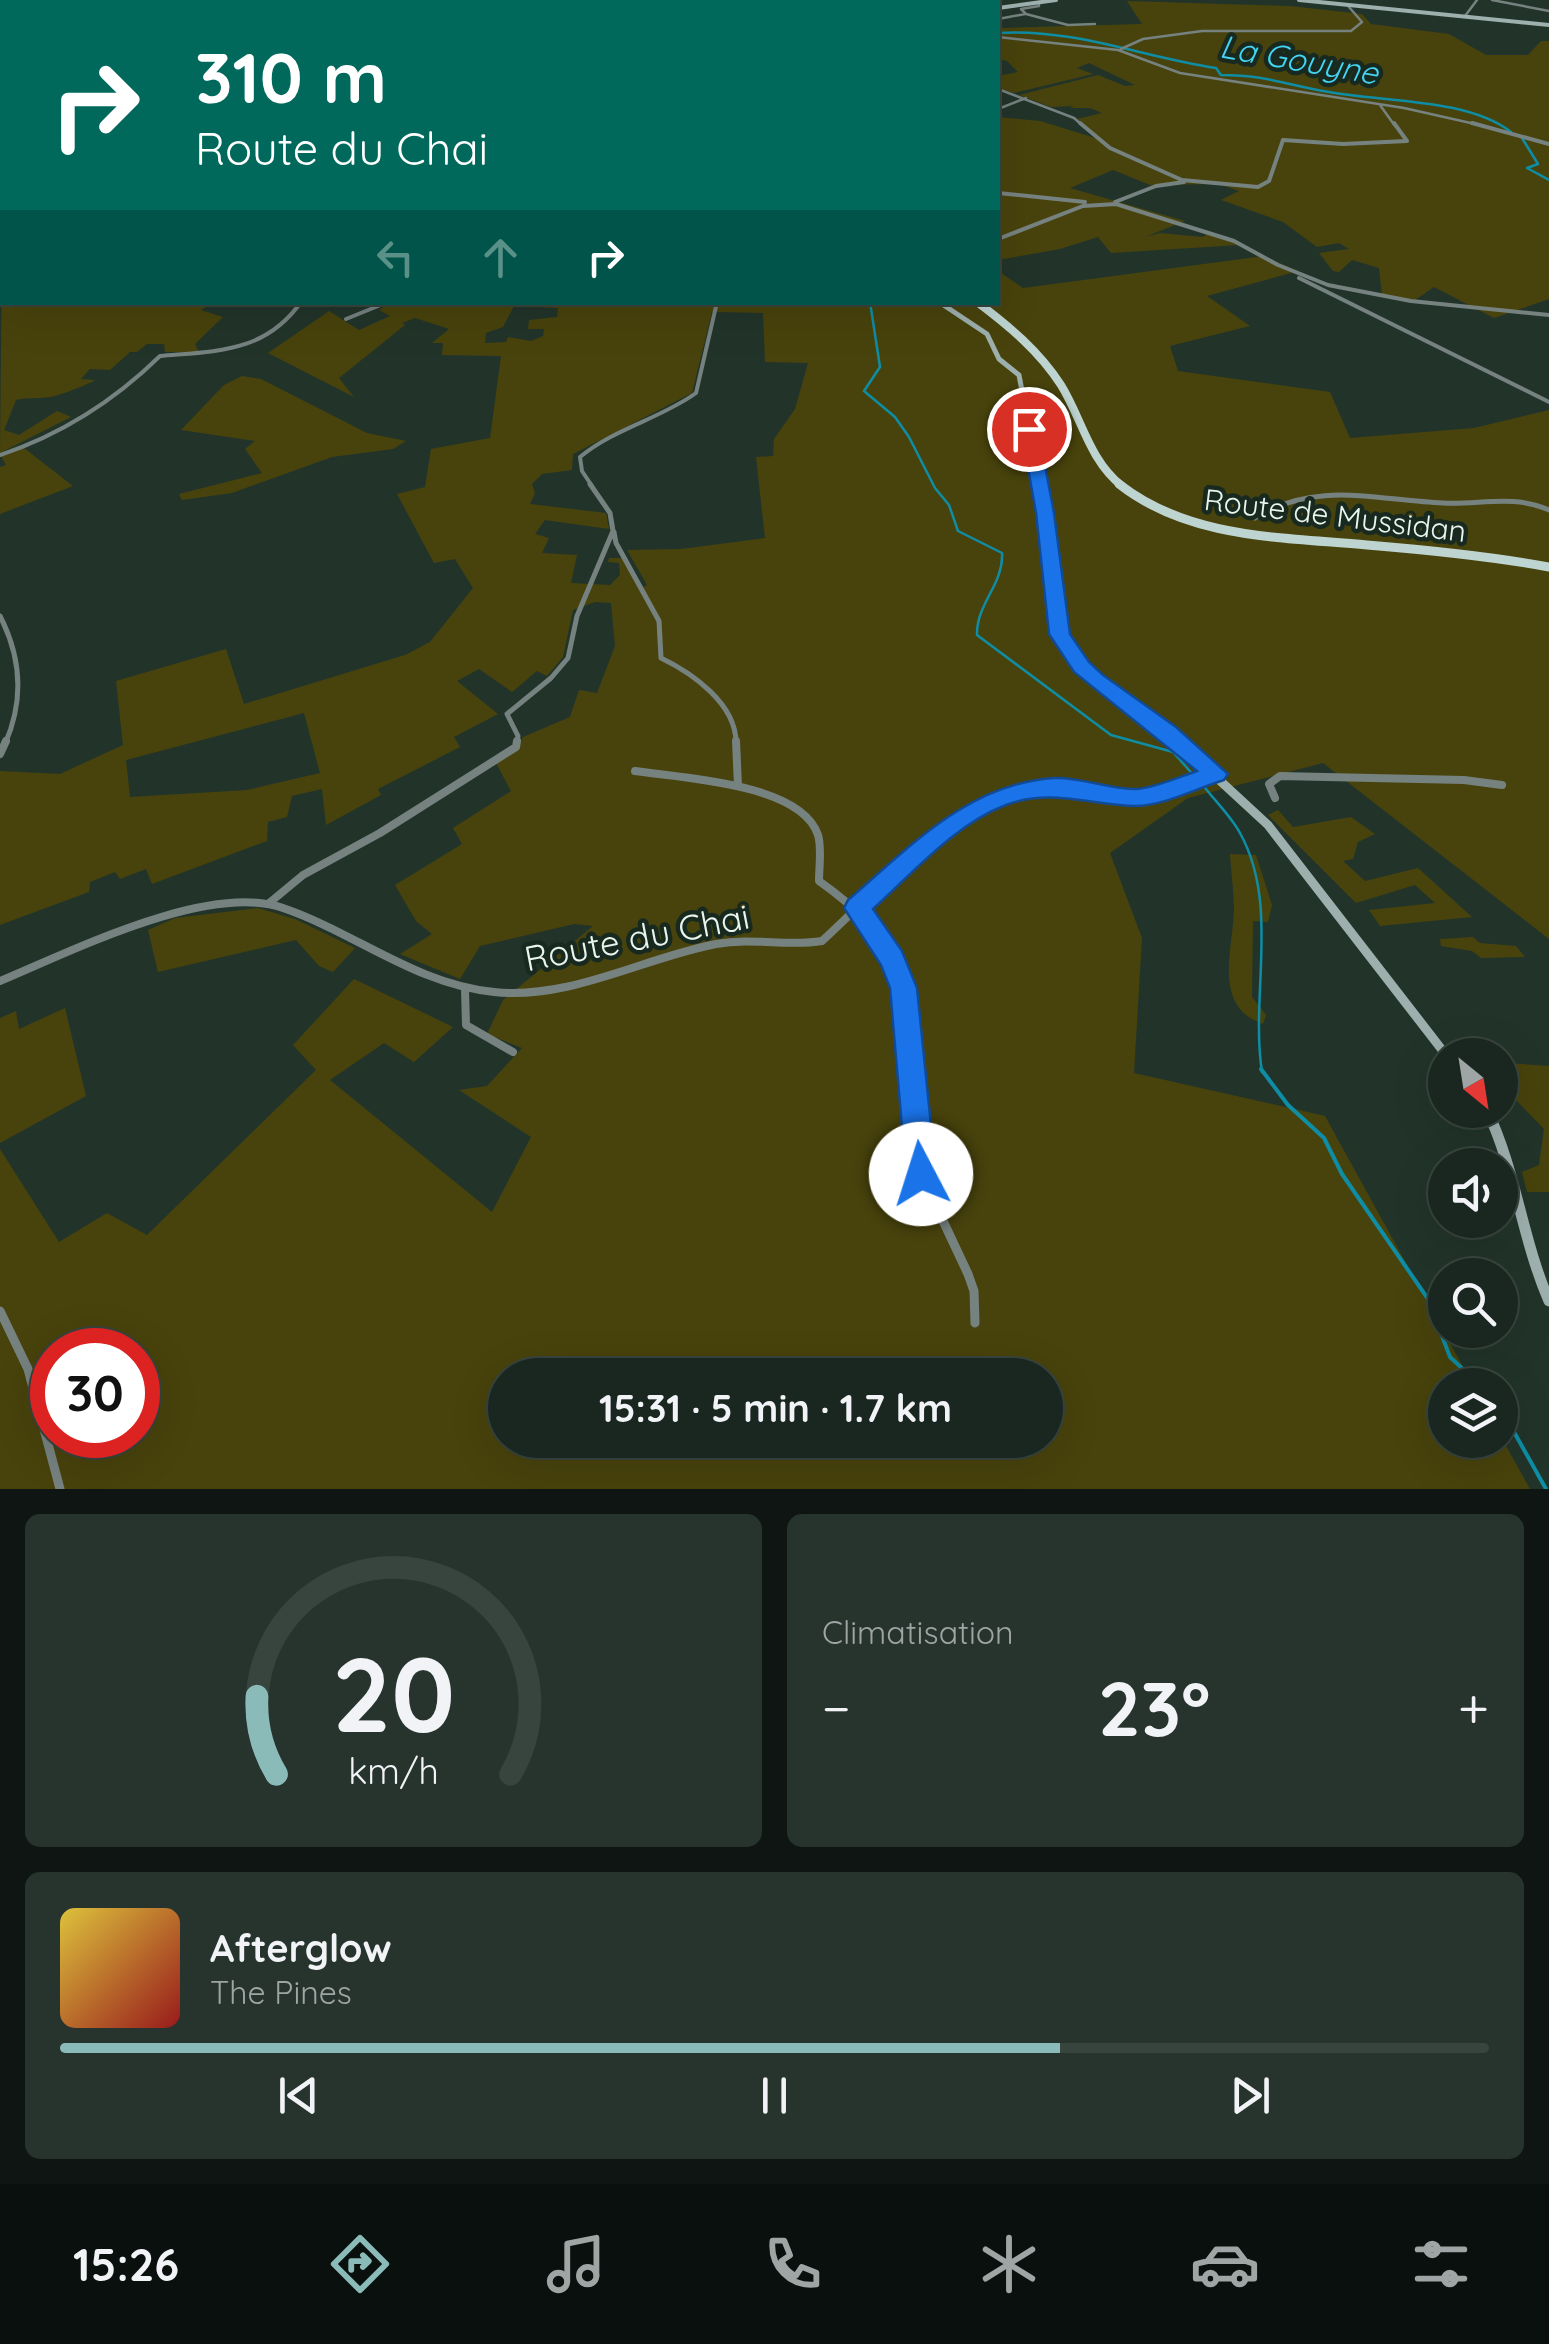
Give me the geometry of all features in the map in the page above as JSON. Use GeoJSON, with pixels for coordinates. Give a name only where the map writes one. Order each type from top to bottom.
{"type":"FeatureCollection","features":[{"type":"Feature","properties":{"kind":"main road"},"geometry":{"type":"LineString","coordinates":[[1000,8],[1054,0]]}},
{"type":"Feature","properties":{"kind":"main road"},"geometry":{"type":"LineString","coordinates":[[1299,0],[1549,25]]}},
{"type":"Feature","properties":{"kind":"main road"},"geometry":{"type":"LineString","coordinates":[[944,305],[987,334],[999,359],[1019,376],[1045,513],[1056,620],[1064,643],[1096,680],[1217,775],[1284,844],[1433,1038]]}},
{"type":"Feature","properties":{"kind":"main road","name":"Route de Mussidan"},"geometry":{"type":"LineString","coordinates":[[981,305],[1024,340],[1061,385],[1102,468],[1130,493],[1163,511],[1236,532],[1488,556],[1549,566]]}},
{"type":"Feature","properties":{"kind":"main road"},"geometry":{"type":"LineString","coordinates":[[1495,1128],[1506,1153],[1534,1265],[1549,1301]]}},
{"type":"Feature","properties":{"kind":"street"},"geometry":{"type":"LineString","coordinates":[[1320,0],[1333,4]]}},
{"type":"Feature","properties":{"kind":"street"},"geometry":{"type":"LineString","coordinates":[[1465,16],[1477,0]]}},
{"type":"Feature","properties":{"kind":"street"},"geometry":{"type":"LineString","coordinates":[[1492,0],[1549,11]]}},
{"type":"Feature","properties":{"kind":"street"},"geometry":{"type":"LineString","coordinates":[[1039,2],[1039,6],[1021,10],[1068,25],[1095,24]]}},
{"type":"Feature","properties":{"kind":"street"},"geometry":{"type":"LineString","coordinates":[[1118,50],[1135,41],[1198,32],[1352,30],[1362,22],[1349,7]]}},
{"type":"Feature","properties":{"kind":"street"},"geometry":{"type":"LineString","coordinates":[[1000,19],[1026,14]]}},
{"type":"Feature","properties":{"kind":"street"},"geometry":{"type":"LineString","coordinates":[[1000,37],[1118,50],[1180,73],[1380,104],[1511,131],[1549,144]]}},
{"type":"Feature","properties":{"kind":"street"},"geometry":{"type":"LineString","coordinates":[[1000,89],[1076,119],[1110,148],[1184,181]]}},
{"type":"Feature","properties":{"kind":"street"},"geometry":{"type":"LineString","coordinates":[[1000,108],[1027,98]]}},
{"type":"Feature","properties":{"kind":"street"},"geometry":{"type":"LineString","coordinates":[[1110,203],[1156,186],[1184,181],[1262,187],[1269,181],[1285,139],[1343,144],[1407,141],[1380,104]]}},
{"type":"Feature","properties":{"kind":"street"},"geometry":{"type":"LineString","coordinates":[[1000,193],[1110,203],[1234,241],[1332,296],[1549,402]]}},
{"type":"Feature","properties":{"kind":"street"},"geometry":{"type":"LineString","coordinates":[[1000,238],[1101,203]]}},
{"type":"Feature","properties":{"kind":"street"},"geometry":{"type":"LineString","coordinates":[[1291,271],[1328,285],[1398,299],[1549,315]]}},
{"type":"Feature","properties":{"kind":"street"},"geometry":{"type":"LineString","coordinates":[[0,455],[24,447],[132,384],[160,356],[243,348],[289,319],[299,305]]}},
{"type":"Feature","properties":{"kind":"street"},"geometry":{"type":"LineString","coordinates":[[346,319],[381,305]]}},
{"type":"Feature","properties":{"kind":"street"},"geometry":{"type":"LineString","coordinates":[[717,305],[696,393],[660,414],[626,427],[580,457],[582,471],[610,513],[616,543],[659,621],[661,658],[695,674],[731,720],[736,733],[734,768],[738,786]]}},
{"type":"Feature","properties":{"kind":"street"},"geometry":{"type":"LineString","coordinates":[[1255,518],[1280,500],[1329,492],[1446,503],[1500,498],[1534,503],[1549,510]]}},
{"type":"Feature","properties":{"kind":"street"},"geometry":{"type":"LineString","coordinates":[[0,981],[145,921],[210,906],[268,904],[303,875],[380,833],[516,747],[518,736],[507,714],[551,678],[568,658],[577,616],[613,530]]}},
{"type":"Feature","properties":{"kind":"street"},"geometry":{"type":"LineString","coordinates":[[0,616],[15,644],[16,701],[15,724],[0,754]]}},
{"type":"Feature","properties":{"kind":"street"},"geometry":{"type":"LineString","coordinates":[[634,771],[738,786],[777,796],[813,825],[819,838],[819,880],[857,908],[892,960],[904,988],[921,1174],[968,1274],[974,1291],[976,1322]]}},
{"type":"Feature","properties":{"kind":"street","name":"Route du Chai"},"geometry":{"type":"LineString","coordinates":[[268,904],[465,988],[494,992],[566,985],[746,939],[805,946],[822,941],[937,837],[974,810],[1004,796],[1056,786],[1139,798],[1217,775]]}},
{"type":"Feature","properties":{"kind":"street"},"geometry":{"type":"LineString","coordinates":[[1275,798],[1269,784],[1280,776],[1502,785]]}},
{"type":"Feature","properties":{"kind":"street"},"geometry":{"type":"LineString","coordinates":[[465,988],[466,1025],[513,1052]]}},
{"type":"Feature","properties":{"kind":"street"},"geometry":{"type":"LineString","coordinates":[[0,1311],[28,1369],[60,1489]]}},
{"type":"Feature","properties":{"kind":"shaded area"},"geometry":{"type":"Polygon","coordinates":[[[1127,1],[1290,6],[1362,14],[1371,24],[1449,34],[1486,55],[1528,55],[1541,41],[1549,41],[1549,299],[1494,318],[1434,287],[1415,300],[1382,295],[1379,268],[1352,260],[1339,272],[1333,271],[1319,253],[1349,249],[1339,243],[1317,247],[1283,222],[1221,200],[1239,191],[1219,184],[1150,185],[1113,170],[1070,188],[1185,221],[1145,237],[1160,233],[1203,237],[1207,234],[1239,245],[1111,253],[1098,237],[1060,249],[1000,260],[1000,117],[1040,121],[1102,140],[1077,119],[1102,113],[1090,108],[1070,108],[1074,106],[1051,107],[1019,95],[1098,75],[1125,86],[1135,85],[1089,63],[1077,68],[1093,74],[1014,93],[1000,89],[1000,76],[1018,72],[1000,59],[1000,28],[1142,24],[1127,1]]]}},
{"type":"Feature","properties":{"kind":"shaded area"},"geometry":{"type":"Polygon","coordinates":[[[1264,256],[1298,271],[1207,296],[1250,326],[1170,346],[1178,371],[1330,392],[1350,438],[1474,428],[1549,410],[1549,939],[1323,763],[1188,798],[1110,853],[1142,938],[1134,1073],[1325,1116],[1428,1303],[1428,1348],[1453,1348],[1464,1368],[1428,1368],[1428,1458],[1513,1458],[1530,1489],[0,1489],[0,1149],[59,1242],[107,1213],[147,1235],[316,1070],[293,1045],[354,979],[453,1027],[414,1062],[384,1043],[330,1080],[492,1212],[531,1137],[459,1090],[487,1086],[522,1048],[487,1034],[503,1000],[593,926],[574,924],[480,946],[460,979],[400,954],[432,934],[416,921],[395,885],[462,844],[453,828],[511,791],[496,763],[517,749],[523,737],[570,717],[579,690],[597,693],[615,646],[611,603],[595,602],[573,610],[563,657],[547,676],[537,671],[512,692],[479,669],[457,681],[498,714],[454,737],[460,747],[378,789],[381,795],[326,825],[322,789],[292,796],[287,817],[268,822],[267,841],[152,884],[146,869],[120,879],[115,872],[90,882],[89,892],[0,925],[0,771],[60,774],[123,745],[116,681],[226,649],[244,704],[405,655],[430,642],[473,588],[455,559],[434,563],[397,494],[425,487],[431,449],[490,438],[501,356],[442,355],[443,343],[432,343],[449,329],[415,318],[402,323],[405,325],[339,378],[354,397],[268,353],[329,311],[359,330],[390,316],[379,310],[386,305],[1000,305],[1000,272],[1023,288],[1264,256]],[[514,306],[503,327],[486,333],[485,343],[506,342],[508,337],[531,341],[543,336],[544,329],[528,329],[529,320],[557,317],[558,308],[514,306]],[[712,312],[692,393],[573,454],[572,470],[542,474],[532,484],[535,493],[530,504],[606,513],[609,529],[545,520],[535,534],[549,538],[542,553],[577,555],[571,583],[610,585],[620,575],[619,563],[608,562],[609,558],[622,558],[640,589],[647,585],[627,550],[681,549],[765,538],[756,457],[773,456],[774,439],[795,409],[808,363],[765,362],[763,313],[712,312]],[[304,713],[126,760],[130,797],[247,790],[320,773],[304,713]]]}},
{"type":"Feature","properties":{"kind":"shaded area"},"geometry":{"type":"Polygon","coordinates":[[[1,305],[210,305],[201,310],[223,317],[195,344],[199,352],[165,352],[164,344],[147,344],[130,352],[110,370],[90,369],[81,379],[95,380],[87,384],[53,396],[16,400],[4,430],[19,435],[57,411],[71,417],[0,453],[1,305]]]}},
{"type":"Feature","properties":{"kind":"shaded area"},"geometry":{"type":"Polygon","coordinates":[[[242,376],[261,379],[367,433],[406,441],[393,449],[332,457],[232,493],[182,500],[179,494],[262,473],[245,449],[255,441],[181,430],[224,385],[242,376]]]}},
{"type":"Feature","properties":{"kind":"shaded area"},"geometry":{"type":"Polygon","coordinates":[[[24,448],[73,486],[0,514],[0,467],[6,465],[1,456],[24,448]]]}},
{"type":"Feature","properties":{"kind":"shaded area"},"geometry":{"type":"Polygon","coordinates":[[[1278,810],[1293,827],[1351,817],[1375,834],[1358,842],[1353,859],[1343,861],[1365,881],[1418,868],[1472,917],[1380,926],[1369,910],[1435,903],[1415,885],[1356,903],[1268,815],[1278,810]]]}},
{"type":"Feature","properties":{"kind":"shaded area"},"geometry":{"type":"Polygon","coordinates":[[[1230,854],[1256,855],[1272,905],[1268,922],[1253,921],[1252,997],[1266,1015],[1263,1024],[1247,1016],[1231,991],[1229,959],[1234,910],[1230,854]]]}},
{"type":"Feature","properties":{"kind":"shaded area"},"geometry":{"type":"Polygon","coordinates":[[[258,908],[295,919],[355,948],[333,972],[319,966],[296,940],[158,972],[148,930],[175,918],[258,908]]]}},
{"type":"Feature","properties":{"kind":"shaded area"},"geometry":{"type":"Polygon","coordinates":[[[1473,937],[1480,943],[1516,946],[1525,957],[1481,958],[1472,951],[1441,946],[1440,939],[1473,937]]]}},
{"type":"Feature","properties":{"kind":"shaded area"},"geometry":{"type":"Polygon","coordinates":[[[65,1008],[86,1096],[0,1143],[0,1018],[16,1011],[19,1029],[65,1008]]]}},
{"type":"Feature","properties":{"kind":"shaded area"},"geometry":{"type":"Polygon","coordinates":[[[1518,1064],[1549,1066],[1549,1192],[1527,1192],[1522,1172],[1539,1165],[1544,1129],[1518,1102],[1518,1064]]]}},
{"type":"Feature","properties":{"kind":"waterway","name":"La Gouyne"},"geometry":{"type":"LineString","coordinates":[[1000,33],[1080,39],[1216,68],[1221,75],[1448,107],[1493,121],[1511,132]]}},
{"type":"Feature","properties":{"kind":"waterway","name":"La Gouyne"},"geometry":{"type":"LineString","coordinates":[[1522,138],[1538,164],[1527,168],[1549,180]]}},
{"type":"Feature","properties":{"kind":"waterway"},"geometry":{"type":"LineString","coordinates":[[870,305],[880,367],[864,391],[895,417],[909,437],[935,488],[949,505],[958,531],[1002,553],[999,575],[981,613],[977,635],[1111,735],[1173,752],[1196,778]]}},
{"type":"Feature","properties":{"kind":"waterway"},"geometry":{"type":"LineString","coordinates":[[1202,784],[1240,833],[1259,890],[1262,1070]]}},
{"type":"Feature","properties":{"kind":"waterway"},"geometry":{"type":"LineString","coordinates":[[1262,1070],[1288,1105],[1324,1138],[1342,1174],[1428,1299],[1450,1357],[1462,1368]]}},
{"type":"Feature","properties":{"kind":"waterway"},"geometry":{"type":"LineString","coordinates":[[1518,1439],[1546,1489]]}},
{"type":"Feature","properties":{"kind":"route"},"geometry":{"type":"LineString","coordinates":[[921,1174],[904,988],[892,960],[857,908],[937,837],[990,801],[1032,788],[1056,786],[1139,798],[1162,794],[1216,774],[1096,680],[1064,643],[1056,620],[1045,513],[1029,429]]}}]}
